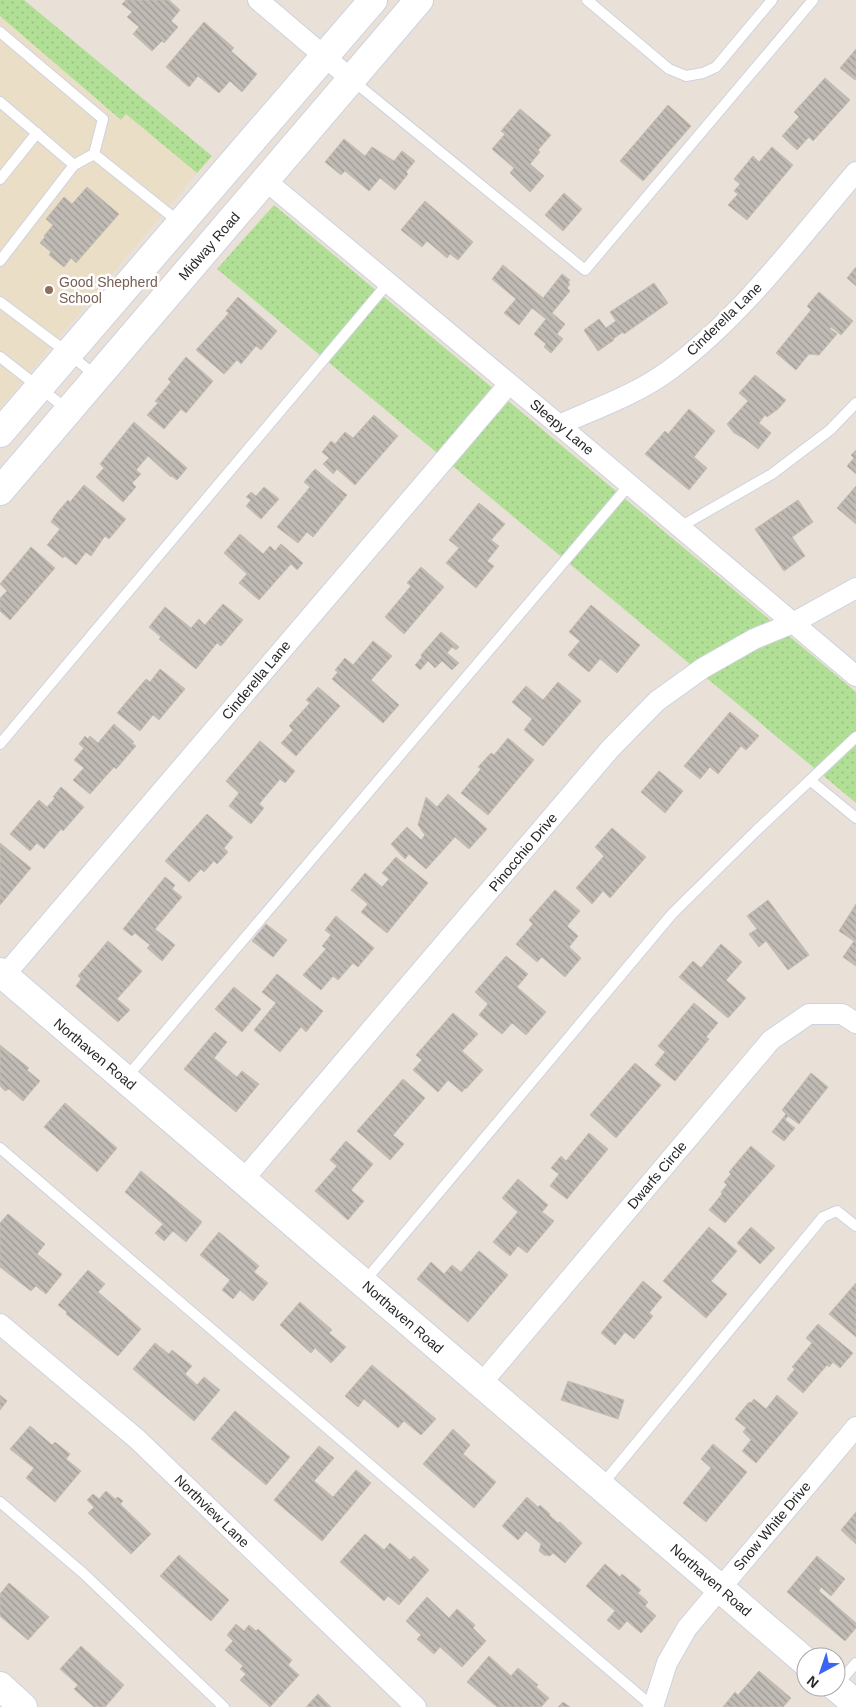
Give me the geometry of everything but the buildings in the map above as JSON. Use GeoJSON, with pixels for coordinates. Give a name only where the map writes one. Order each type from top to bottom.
{"type":"FeatureCollection","features":[{"type":"Feature","properties":{"kind":"main road"},"geometry":{"type":"LineString","coordinates":[[0,433],[373,0]]}},
{"type":"Feature","properties":{"kind":"main road","name":"Midway Road"},"geometry":{"type":"LineString","coordinates":[[0,491],[419,0]]}},
{"type":"Feature","properties":{"kind":"main road","name":"Northaven Road"},"geometry":{"type":"LineString","coordinates":[[2,974],[796,1653]]}},
{"type":"Feature","properties":{"kind":"main road"},"geometry":{"type":"LineString","coordinates":[[0,1686],[24,1707]]}},
{"type":"Feature","properties":{"kind":"main road"},"geometry":{"type":"LineString","coordinates":[[846,1696],[856,1704]]}},
{"type":"Feature","properties":{"kind":"street"},"geometry":{"type":"LineString","coordinates":[[258,0],[351,79]]}},
{"type":"Feature","properties":{"kind":"street","name":"Cinderella Lane"},"geometry":{"type":"LineString","coordinates":[[559,425],[631,393],[670,369],[713,334],[748,298],[856,172]]}},
{"type":"Feature","properties":{"kind":"street","name":"Sleepy Lane"},"geometry":{"type":"LineString","coordinates":[[266,180],[630,484],[856,676]]}},
{"type":"Feature","properties":{"kind":"street","name":"Cinderella Lane"},"geometry":{"type":"LineString","coordinates":[[2,974],[509,384]]}},
{"type":"Feature","properties":{"kind":"street","name":"Pinocchio Drive"},"geometry":{"type":"LineString","coordinates":[[243,1180],[604,757],[657,701],[703,668],[754,639],[793,623],[856,588]]}},
{"type":"Feature","properties":{"kind":"street","name":"Dwarfs Circle"},"geometry":{"type":"LineString","coordinates":[[481,1384],[771,1040],[809,1014],[842,1014],[856,1023]]}},
{"type":"Feature","properties":{"kind":"street","name":"Northview Lane"},"geometry":{"type":"LineString","coordinates":[[0,1324],[137,1439],[416,1707]]}},
{"type":"Feature","properties":{"kind":"street","name":"Snow White Drive"},"geometry":{"type":"LineString","coordinates":[[653,1707],[667,1663],[687,1628],[856,1427]]}},
{"type":"Feature","properties":{"kind":"lane"},"geometry":{"type":"LineString","coordinates":[[587,0],[669,69],[686,76],[703,73],[716,67],[772,0]]}},
{"type":"Feature","properties":{"kind":"lane"},"geometry":{"type":"LineString","coordinates":[[351,79],[585,270],[813,0]]}},
{"type":"Feature","properties":{"kind":"lane"},"geometry":{"type":"LineString","coordinates":[[0,32],[103,119],[94,154],[74,165],[0,260]]}},
{"type":"Feature","properties":{"kind":"lane"},"geometry":{"type":"LineString","coordinates":[[0,102],[74,165]]}},
{"type":"Feature","properties":{"kind":"lane"},"geometry":{"type":"LineString","coordinates":[[0,179],[37,133]]}},
{"type":"Feature","properties":{"kind":"lane"},"geometry":{"type":"LineString","coordinates":[[94,154],[180,223]]}},
{"type":"Feature","properties":{"kind":"lane"},"geometry":{"type":"LineString","coordinates":[[0,744],[388,283]]}},
{"type":"Feature","properties":{"kind":"lane"},"geometry":{"type":"LineString","coordinates":[[0,302],[97,376]]}},
{"type":"Feature","properties":{"kind":"lane"},"geometry":{"type":"LineString","coordinates":[[0,357],[68,410]]}},
{"type":"Feature","properties":{"kind":"lane"},"geometry":{"type":"LineString","coordinates":[[680,527],[772,474],[830,430],[856,404]]}},
{"type":"Feature","properties":{"kind":"lane"},"geometry":{"type":"LineString","coordinates":[[125,1079],[630,484]]}},
{"type":"Feature","properties":{"kind":"lane"},"geometry":{"type":"LineString","coordinates":[[363,1282],[672,914],[856,737]]}},
{"type":"Feature","properties":{"kind":"lane"},"geometry":{"type":"LineString","coordinates":[[811,781],[856,818]]}},
{"type":"Feature","properties":{"kind":"lane"},"geometry":{"type":"LineString","coordinates":[[0,1148],[653,1707]]}},
{"type":"Feature","properties":{"kind":"lane"},"geometry":{"type":"LineString","coordinates":[[600,1486],[824,1217],[837,1210],[856,1226]]}},
{"type":"Feature","properties":{"kind":"lane"},"geometry":{"type":"LineString","coordinates":[[0,1502],[83,1573],[224,1707]]}},
{"type":"Feature","properties":{"kind":"lane"},"geometry":{"type":"LineString","coordinates":[[846,1675],[856,1663]]}},
{"type":"Feature","properties":{"kind":"shaded area","name":"Good Shepherd School"},"geometry":{"type":"Polygon","coordinates":[[[0,16],[120,120],[126,114],[197,173],[0,408],[0,16]]]}},
{"type":"Feature","properties":{"kind":"green space"},"geometry":{"type":"Polygon","coordinates":[[[0,0],[24,0],[212,156],[197,173],[126,114],[121,120],[0,16],[0,0]]]}},
{"type":"Feature","properties":{"kind":"green space"},"geometry":{"type":"Polygon","coordinates":[[[274,205],[856,692],[856,803],[217,269],[274,205]]]}},
{"type":"Feature","properties":{"kind":"place","name":"Good Shepherd School"},"geometry":{"type":"Point","coordinates":[49,290]}}]}
